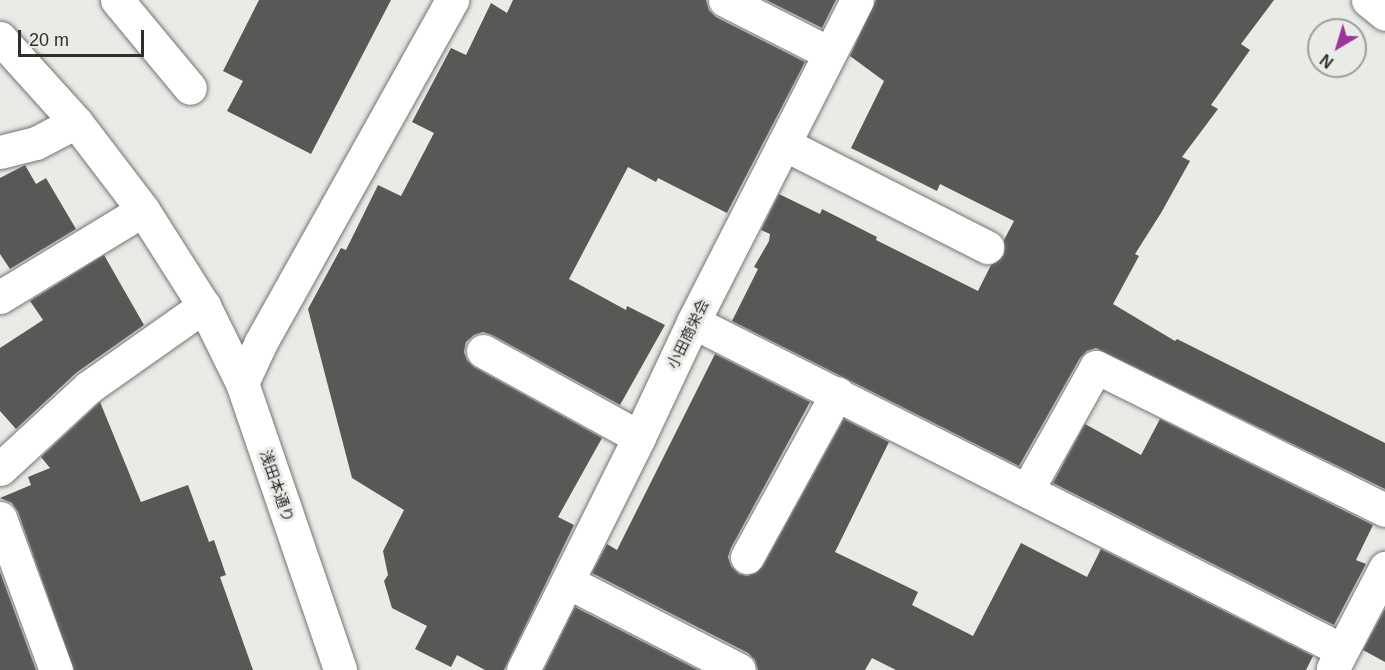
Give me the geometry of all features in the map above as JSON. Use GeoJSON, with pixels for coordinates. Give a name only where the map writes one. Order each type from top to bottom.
{"type":"FeatureCollection","features":[{"type":"Feature","properties":{"kind":"street"},"geometry":{"type":"LineString","coordinates":[[117,0],[190,88]]}},
{"type":"Feature","properties":{"kind":"street"},"geometry":{"type":"LineString","coordinates":[[242,383],[261,342],[452,0]]}},
{"type":"Feature","properties":{"kind":"street"},"geometry":{"type":"LineString","coordinates":[[725,0],[829,53]]}},
{"type":"Feature","properties":{"kind":"street","name":"小田商栄会"},"geometry":{"type":"LineString","coordinates":[[523,670],[639,437],[693,322],[857,0]]}},
{"type":"Feature","properties":{"kind":"street"},"geometry":{"type":"LineString","coordinates":[[1368,0],[1385,14]]}},
{"type":"Feature","properties":{"kind":"street","name":"浅田本通り"},"geometry":{"type":"LineString","coordinates":[[0,38],[76,122],[143,210],[204,306],[242,383],[340,670]]}},
{"type":"Feature","properties":{"kind":"street"},"geometry":{"type":"LineString","coordinates":[[0,152],[36,143],[76,122]]}},
{"type":"Feature","properties":{"kind":"street"},"geometry":{"type":"LineString","coordinates":[[784,144],[987,247]]}},
{"type":"Feature","properties":{"kind":"street"},"geometry":{"type":"LineString","coordinates":[[0,297],[143,210]]}},
{"type":"Feature","properties":{"kind":"street"},"geometry":{"type":"LineString","coordinates":[[0,469],[89,387],[204,306]]}},
{"type":"Feature","properties":{"kind":"street"},"geometry":{"type":"LineString","coordinates":[[693,322],[1027,490],[1337,660],[1385,568]]}},
{"type":"Feature","properties":{"kind":"street"},"geometry":{"type":"LineString","coordinates":[[483,351],[639,437]]}},
{"type":"Feature","properties":{"kind":"street"},"geometry":{"type":"LineString","coordinates":[[1027,490],[1096,367],[1385,510]]}},
{"type":"Feature","properties":{"kind":"street"},"geometry":{"type":"LineString","coordinates":[[747,557],[837,393]]}},
{"type":"Feature","properties":{"kind":"street"},"geometry":{"type":"LineString","coordinates":[[0,518],[56,670]]}},
{"type":"Feature","properties":{"kind":"street"},"geometry":{"type":"LineString","coordinates":[[568,582],[739,670]]}},
{"type":"Feature","properties":{"kind":"building"},"geometry":{"type":"Polygon","coordinates":[[[259,0],[391,0],[311,154],[227,111],[243,81],[223,71],[259,0]]]}},
{"type":"Feature","properties":{"kind":"building"},"geometry":{"type":"Polygon","coordinates":[[[513,0],[706,0],[709,10],[716,17],[805,62],[727,213],[658,178],[656,182],[628,167],[569,279],[626,310],[627,306],[665,325],[620,405],[492,335],[483,332],[474,335],[466,342],[464,352],[467,360],[474,367],[602,438],[558,517],[574,525],[504,670],[485,670],[457,655],[451,667],[415,649],[427,626],[392,608],[384,581],[388,575],[383,551],[404,510],[352,478],[308,309],[341,248],[346,250],[378,185],[401,196],[434,133],[412,122],[451,48],[466,55],[491,3],[507,13],[513,0]]]}},
{"type":"Feature","properties":{"kind":"building"},"geometry":{"type":"Polygon","coordinates":[[[766,0],[836,0],[822,28],[766,0]]]}},
{"type":"Feature","properties":{"kind":"building"},"geometry":{"type":"Polygon","coordinates":[[[876,0],[1274,0],[1241,44],[1250,50],[1211,105],[1218,109],[1182,157],[1190,161],[1135,254],[1139,256],[1113,304],[1175,341],[1177,339],[1385,443],[1385,489],[1096,348],[1087,351],[1080,358],[1019,466],[732,321],[758,269],[754,267],[769,241],[770,234],[761,230],[779,194],[820,214],[822,209],[877,237],[876,240],[978,291],[991,265],[1004,255],[1004,240],[1014,221],[940,184],[937,191],[851,148],[884,81],[850,56],[876,0]]]}},
{"type":"Feature","properties":{"kind":"building"},"geometry":{"type":"Polygon","coordinates":[[[25,165],[36,184],[46,178],[76,229],[10,269],[0,254],[0,178],[25,165]]]}},
{"type":"Feature","properties":{"kind":"building"},"geometry":{"type":"Polygon","coordinates":[[[104,255],[144,325],[76,373],[16,429],[0,411],[0,348],[43,320],[30,301],[104,255]]]}},
{"type":"Feature","properties":{"kind":"building"},"geometry":{"type":"Polygon","coordinates":[[[715,354],[810,402],[731,548],[728,557],[731,566],[739,574],[747,576],[756,573],[763,566],[844,419],[889,442],[835,552],[918,592],[912,605],[973,636],[1021,543],[1087,577],[1101,549],[1313,656],[1306,670],[896,670],[872,658],[865,670],[758,670],[755,660],[748,653],[592,573],[607,544],[617,550],[715,354]]]}},
{"type":"Feature","properties":{"kind":"building"},"geometry":{"type":"Polygon","coordinates":[[[100,402],[141,502],[188,485],[209,542],[214,540],[226,575],[220,577],[253,670],[74,670],[18,512],[12,503],[0,498],[31,485],[28,477],[50,468],[41,457],[100,402]]]}},
{"type":"Feature","properties":{"kind":"building"},"geometry":{"type":"Polygon","coordinates":[[[1160,419],[1373,525],[1356,560],[1366,564],[1334,625],[1053,483],[1085,424],[1141,455],[1160,419]]]}},
{"type":"Feature","properties":{"kind":"building"},"geometry":{"type":"Polygon","coordinates":[[[0,572],[36,670],[0,670],[0,572]]]}},
{"type":"Feature","properties":{"kind":"building"},"geometry":{"type":"Polygon","coordinates":[[[575,607],[698,670],[544,670],[575,607]]]}},
{"type":"Feature","properties":{"kind":"building"},"geometry":{"type":"Polygon","coordinates":[[[1385,609],[1385,662],[1363,650],[1385,609]]]}}]}
